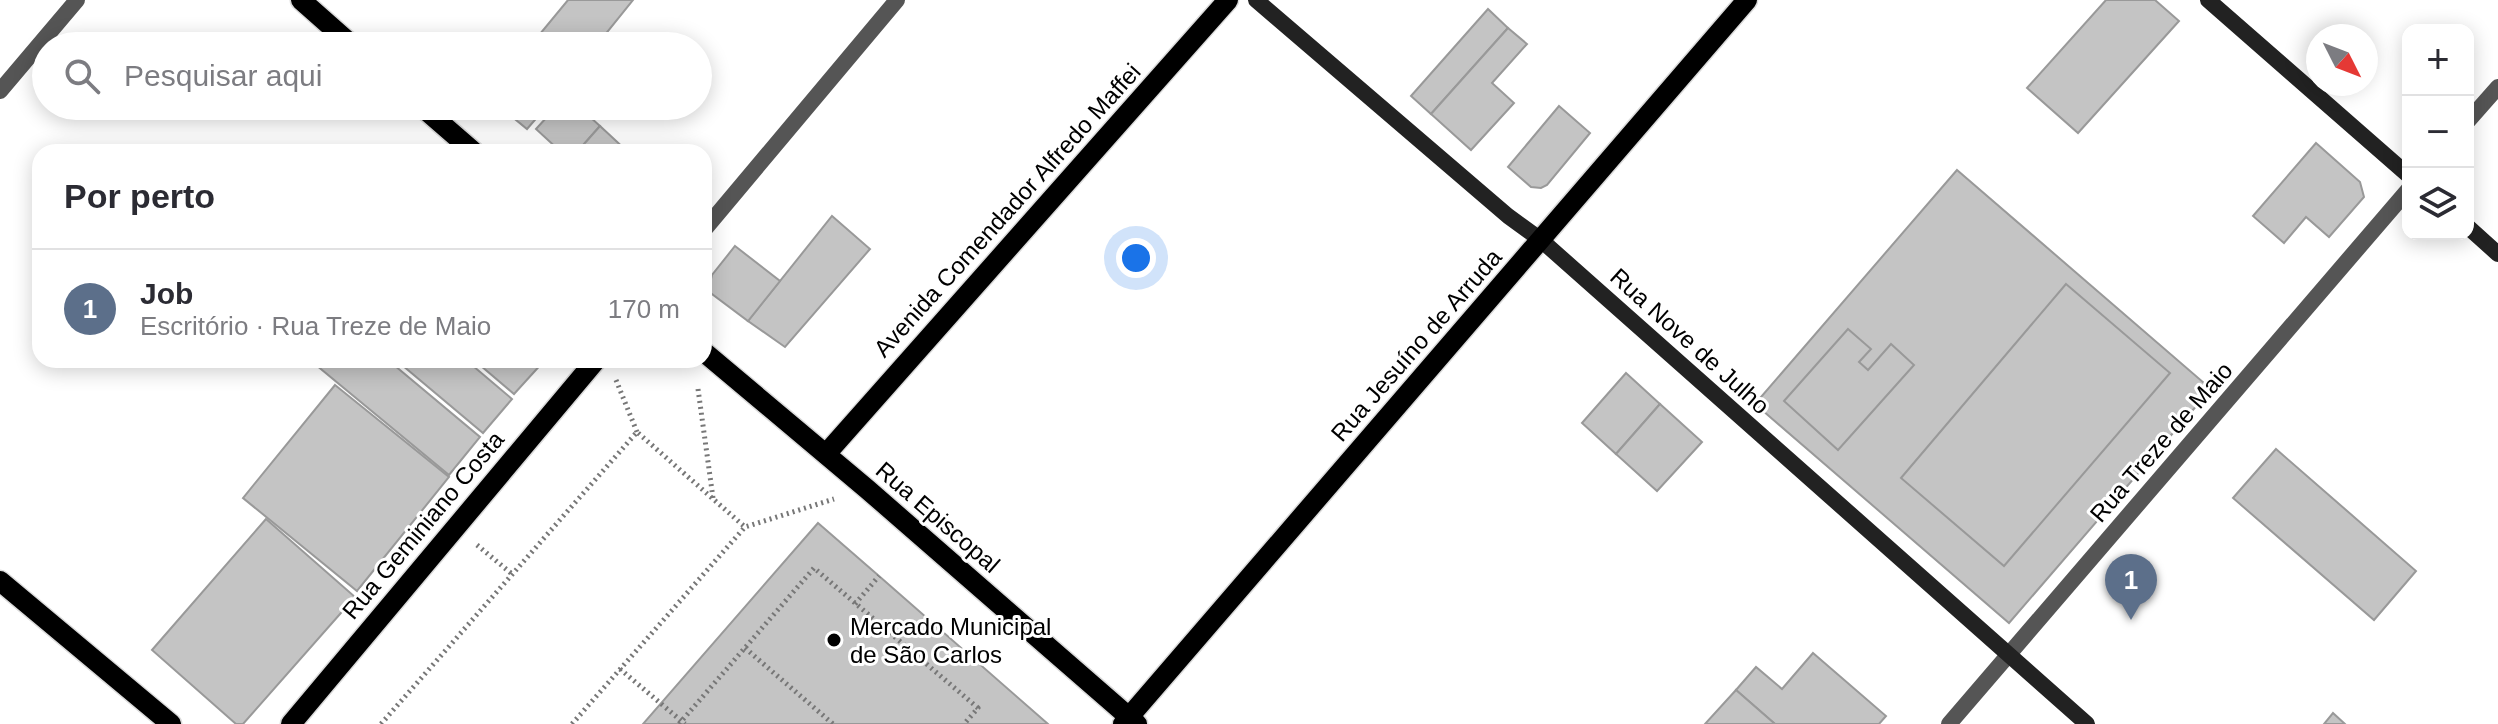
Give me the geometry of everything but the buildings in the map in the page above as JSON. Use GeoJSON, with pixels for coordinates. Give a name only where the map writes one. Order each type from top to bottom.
{"type":"FeatureCollection","features":[{"type":"Feature","properties":{"kind":"main road"},"geometry":{"type":"LineString","coordinates":[[301,0],[337,32]]}},
{"type":"Feature","properties":{"kind":"main road","name":"Avenida Comendador Alfredo Maffei"},"geometry":{"type":"LineString","coordinates":[[826,454],[1228,0]]}},
{"type":"Feature","properties":{"kind":"main road","name":"Rua Nove de Julho"},"geometry":{"type":"LineString","coordinates":[[1256,0],[1508,216],[1541,240],[2087,724]]}},
{"type":"Feature","properties":{"kind":"main road","name":"Rua Jesuíno de Arruda"},"geometry":{"type":"LineString","coordinates":[[1130,722],[1747,0]]}},
{"type":"Feature","properties":{"kind":"main road"},"geometry":{"type":"LineString","coordinates":[[2208,0],[2402,170]]}},
{"type":"Feature","properties":{"kind":"main road"},"geometry":{"type":"LineString","coordinates":[[437,120],[465,144]]}},
{"type":"Feature","properties":{"kind":"main road"},"geometry":{"type":"LineString","coordinates":[[2474,232],[2498,254]]}},
{"type":"Feature","properties":{"kind":"main road","name":"Rua Episcopal"},"geometry":{"type":"LineString","coordinates":[[712,359],[867,489],[1130,722]]}},
{"type":"Feature","properties":{"kind":"main road","name":"Rua Geminiano Costa"},"geometry":{"type":"LineString","coordinates":[[291,724],[455,527],[603,368]]}},
{"type":"Feature","properties":{"kind":"main road"},"geometry":{"type":"LineString","coordinates":[[0,581],[171,724]]}},
{"type":"Feature","properties":{"kind":"street"},"geometry":{"type":"LineString","coordinates":[[50,32],[77,0]]}},
{"type":"Feature","properties":{"kind":"street"},"geometry":{"type":"LineString","coordinates":[[712,220],[897,0]]}},
{"type":"Feature","properties":{"kind":"street"},"geometry":{"type":"LineString","coordinates":[[0,91],[32,53]]}},
{"type":"Feature","properties":{"kind":"street"},"geometry":{"type":"LineString","coordinates":[[2474,114],[2498,87]]}},
{"type":"Feature","properties":{"kind":"street","name":"Rua Treze de Maio"},"geometry":{"type":"LineString","coordinates":[[1949,724],[2402,197]]}},
{"type":"Feature","properties":{"kind":"path"},"geometry":{"type":"LineString","coordinates":[[606,368],[637,432],[745,527]]}},
{"type":"Feature","properties":{"kind":"path"},"geometry":{"type":"LineString","coordinates":[[696,376],[714,499]]}},
{"type":"Feature","properties":{"kind":"path"},"geometry":{"type":"LineString","coordinates":[[381,724],[637,432]]}},
{"type":"Feature","properties":{"kind":"path"},"geometry":{"type":"LineString","coordinates":[[572,724],[745,527],[867,489]]}},
{"type":"Feature","properties":{"kind":"path"},"geometry":{"type":"LineString","coordinates":[[455,527],[512,574]]}},
{"type":"Feature","properties":{"kind":"path"},"geometry":{"type":"LineString","coordinates":[[620,669],[682,723],[814,568],[978,708],[964,724]]}},
{"type":"Feature","properties":{"kind":"path"},"geometry":{"type":"LineString","coordinates":[[855,604],[879,576]]}},
{"type":"Feature","properties":{"kind":"path"},"geometry":{"type":"LineString","coordinates":[[745,648],[833,724]]}},
{"type":"Feature","properties":{"kind":"place","name":"Job"},"geometry":{"type":"Point","coordinates":[2131,620]}},
{"type":"Feature","properties":{"kind":"place","name":"Mercado Municipal de São Carlos"},"geometry":{"type":"Point","coordinates":[834,640]}}]}
